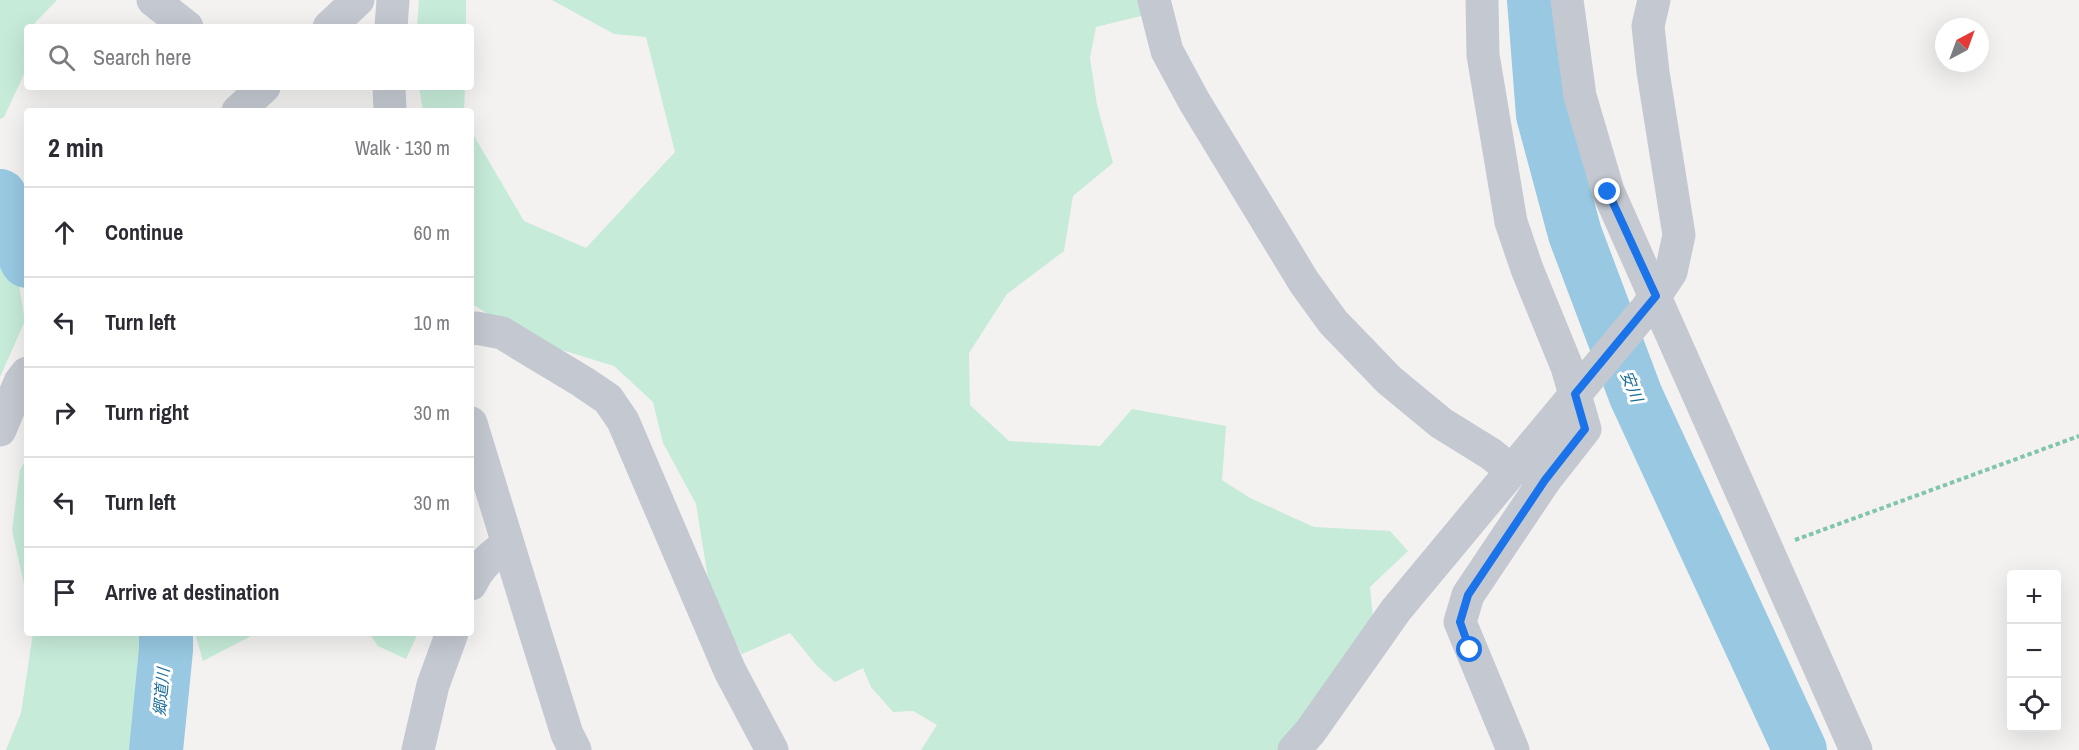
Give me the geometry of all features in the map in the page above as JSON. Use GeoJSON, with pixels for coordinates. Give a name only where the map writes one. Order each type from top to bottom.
{"type":"FeatureCollection","features":[{"type":"Feature","properties":{"kind":"street"},"geometry":{"type":"LineString","coordinates":[[153,0],[183,24]]}},
{"type":"Feature","properties":{"kind":"street"},"geometry":{"type":"LineString","coordinates":[[332,24],[358,0]]}},
{"type":"Feature","properties":{"kind":"street"},"geometry":{"type":"LineString","coordinates":[[390,24],[393,0]]}},
{"type":"Feature","properties":{"kind":"street"},"geometry":{"type":"LineString","coordinates":[[1154,0],[1167,51],[1194,101],[1304,282],[1333,322],[1389,380],[1441,423],[1491,454],[1512,471]]}},
{"type":"Feature","properties":{"kind":"street"},"geometry":{"type":"LineString","coordinates":[[1482,0],[1483,55],[1511,222],[1527,269],[1567,367],[1579,389],[1585,429],[1545,480],[1468,595],[1460,622],[1513,750]]}},
{"type":"Feature","properties":{"kind":"street"},"geometry":{"type":"LineString","coordinates":[[1567,0],[1580,96],[1608,192],[1652,302],[1856,750]]}},
{"type":"Feature","properties":{"kind":"street"},"geometry":{"type":"LineString","coordinates":[[1294,750],[1310,732],[1396,610],[1652,302],[1671,272],[1679,236],[1648,26],[1654,0]]}},
{"type":"Feature","properties":{"kind":"street"},"geometry":{"type":"LineString","coordinates":[[241,108],[260,90]]}},
{"type":"Feature","properties":{"kind":"street"},"geometry":{"type":"LineString","coordinates":[[389,90],[390,108]]}},
{"type":"Feature","properties":{"kind":"street"},"geometry":{"type":"LineString","coordinates":[[474,328],[502,333],[608,399],[623,421],[730,671],[772,750]]}},
{"type":"Feature","properties":{"kind":"street"},"geometry":{"type":"LineString","coordinates":[[0,430],[24,377]]}},
{"type":"Feature","properties":{"kind":"street"},"geometry":{"type":"LineString","coordinates":[[474,433],[567,734],[575,750]]}},
{"type":"Feature","properties":{"kind":"street"},"geometry":{"type":"LineString","coordinates":[[474,577],[493,554],[508,544]]}},
{"type":"Feature","properties":{"kind":"street"},"geometry":{"type":"LineString","coordinates":[[417,750],[433,685],[451,636]]}},
{"type":"Feature","properties":{"kind":"path"},"geometry":{"type":"LineString","coordinates":[[1766,551],[2079,436]]}},
{"type":"Feature","properties":{"kind":"green space"},"geometry":{"type":"Polygon","coordinates":[[[0,0],[57,0],[34,24],[24,24],[24,74],[4,117],[0,119],[0,0]]]}},
{"type":"Feature","properties":{"kind":"green space"},"geometry":{"type":"Polygon","coordinates":[[[419,0],[466,0],[466,24],[417,24],[419,0]]]}},
{"type":"Feature","properties":{"kind":"green space"},"geometry":{"type":"Polygon","coordinates":[[[552,0],[1140,0],[1141,16],[1096,27],[1090,58],[1097,105],[1113,163],[1073,196],[1064,251],[1007,294],[969,353],[970,405],[1009,441],[1100,446],[1132,409],[1226,426],[1222,480],[1250,498],[1314,527],[1390,531],[1408,551],[1370,587],[1373,618],[1312,750],[921,750],[937,725],[913,711],[893,712],[871,687],[863,668],[835,682],[817,666],[790,633],[742,654],[712,603],[696,504],[663,443],[653,402],[614,366],[526,339],[474,305],[474,136],[524,221],[586,248],[675,152],[646,37],[614,34],[552,0]]]}},
{"type":"Feature","properties":{"kind":"green space"},"geometry":{"type":"Polygon","coordinates":[[[420,90],[465,90],[464,108],[422,108],[420,90]]]}},
{"type":"Feature","properties":{"kind":"green space"},"geometry":{"type":"Polygon","coordinates":[[[0,224],[16,267],[24,323],[0,377],[0,224]]]}},
{"type":"Feature","properties":{"kind":"green space"},"geometry":{"type":"Polygon","coordinates":[[[24,463],[24,584],[12,530],[20,470],[24,463]]]}},
{"type":"Feature","properties":{"kind":"green space"},"geometry":{"type":"Polygon","coordinates":[[[33,636],[143,636],[129,750],[6,750],[21,713],[33,636]]]}},
{"type":"Feature","properties":{"kind":"green space"},"geometry":{"type":"Polygon","coordinates":[[[196,636],[251,636],[203,661],[196,636]]]}},
{"type":"Feature","properties":{"kind":"green space"},"geometry":{"type":"Polygon","coordinates":[[[371,636],[417,636],[406,659],[378,646],[371,636]]]}},
{"type":"Feature","properties":{"kind":"waterway","name":"安川"},"geometry":{"type":"LineString","coordinates":[[1534,0],[1543,115],[1575,234],[1636,396],[1800,750]]}},
{"type":"Feature","properties":{"kind":"waterway","name":"郷道川"},"geometry":{"type":"LineString","coordinates":[[0,196],[24,254]]}},
{"type":"Feature","properties":{"kind":"waterway","name":"郷道川"},"geometry":{"type":"LineString","coordinates":[[156,750],[166,636]]}},
{"type":"Feature","properties":{"kind":"route"},"geometry":{"type":"LineString","coordinates":[[1470,650],[1460,622],[1468,595],[1545,480],[1585,429],[1575,394],[1656,296],[1608,192]]}}]}
